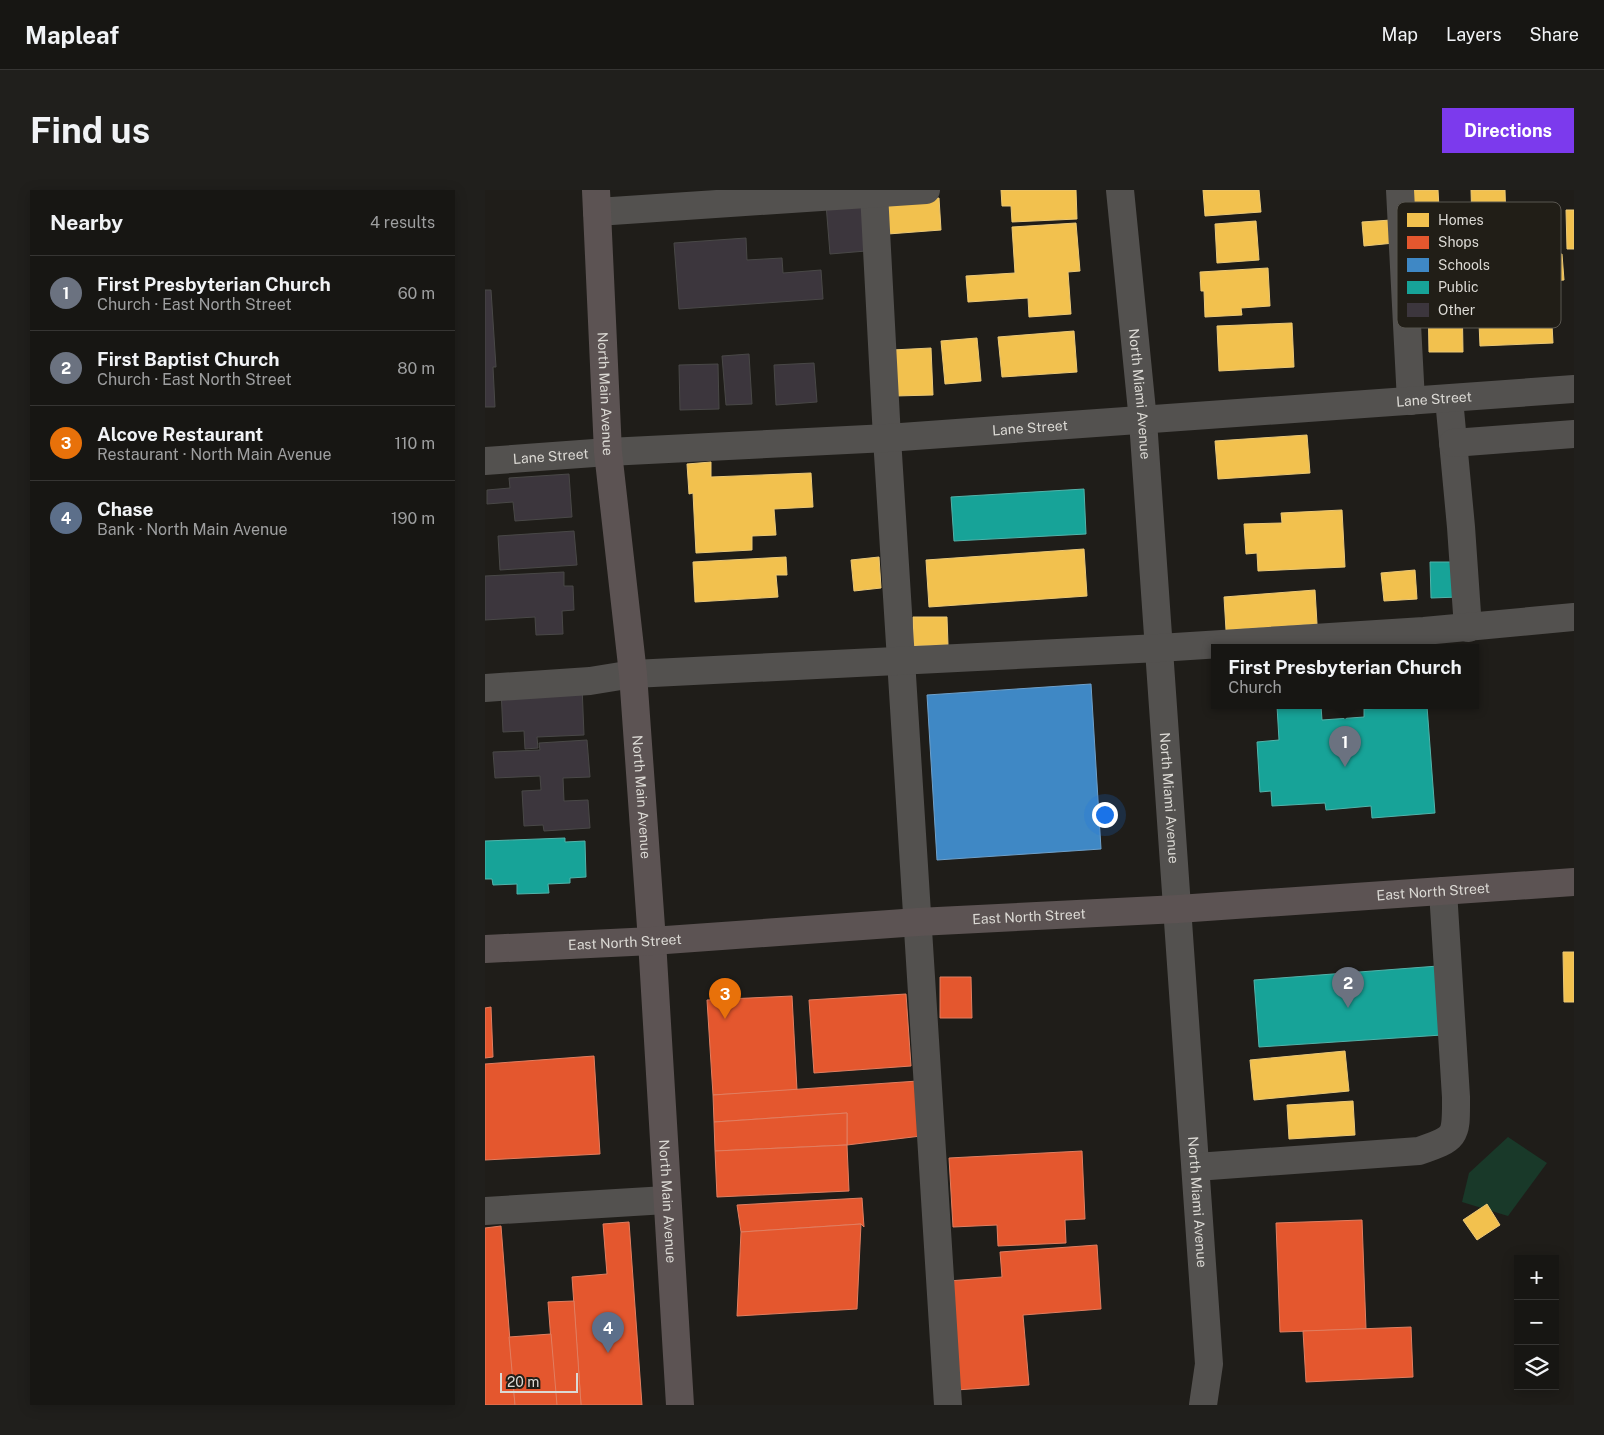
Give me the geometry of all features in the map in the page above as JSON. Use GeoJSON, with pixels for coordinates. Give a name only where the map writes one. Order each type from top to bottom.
{"type":"FeatureCollection","features":[{"type":"Feature","properties":{"kind":"main road","name":"North Main Avenue"},"geometry":{"type":"LineString","coordinates":[[597,201],[608,452],[633,674],[652,941],[666,1200],[680,1405]]}},
{"type":"Feature","properties":{"kind":"main road","name":"East North Street"},"geometry":{"type":"LineString","coordinates":[[485,949],[652,941],[918,922],[1178,909],[1574,882]]}},
{"type":"Feature","properties":{"kind":"street"},"geometry":{"type":"LineString","coordinates":[[597,201],[926,190]]}},
{"type":"Feature","properties":{"kind":"street","name":"North Miami Avenue"},"geometry":{"type":"LineString","coordinates":[[1120,190],[1143,421],[1178,909],[1209,1364],[1203,1405]]}},
{"type":"Feature","properties":{"kind":"street"},"geometry":{"type":"LineString","coordinates":[[874,193],[887,438],[948,1405]]}},
{"type":"Feature","properties":{"kind":"street"},"geometry":{"type":"LineString","coordinates":[[1407,328],[1411,401]]}},
{"type":"Feature","properties":{"kind":"street","name":"Lane Street"},"geometry":{"type":"LineString","coordinates":[[485,461],[608,452],[887,438],[1574,390]]}},
{"type":"Feature","properties":{"kind":"street"},"geometry":{"type":"LineString","coordinates":[[1449,399],[1468,628]]}},
{"type":"Feature","properties":{"kind":"street"},"geometry":{"type":"LineString","coordinates":[[1453,443],[1574,434]]}},
{"type":"Feature","properties":{"kind":"street"},"geometry":{"type":"LineString","coordinates":[[1221,644],[1468,628],[1574,618]]}},
{"type":"Feature","properties":{"kind":"street"},"geometry":{"type":"LineString","coordinates":[[485,688],[590,681],[633,674],[901,662],[1211,645]]}},
{"type":"Feature","properties":{"kind":"street"},"geometry":{"type":"LineString","coordinates":[[1195,1167],[1419,1151],[1445,1142],[1456,1128],[1456,1096],[1443,891]]}},
{"type":"Feature","properties":{"kind":"street"},"geometry":{"type":"LineString","coordinates":[[485,1211],[666,1200]]}},
{"type":"Feature","properties":{"kind":"green space"},"geometry":{"type":"Polygon","coordinates":[[[1508,1137],[1547,1163],[1508,1216],[1462,1202],[1469,1173],[1508,1137]]]}},
{"type":"Feature","properties":{"kind":"building: Homes"},"geometry":{"type":"Polygon","coordinates":[[[1001,190],[1076,190],[1077,219],[1012,222],[1011,206],[1002,206],[1001,190]]]}},
{"type":"Feature","properties":{"kind":"building: Homes"},"geometry":{"type":"Polygon","coordinates":[[[1203,190],[1259,190],[1261,212],[1205,216],[1203,190]]]}},
{"type":"Feature","properties":{"kind":"building: Homes"},"geometry":{"type":"Polygon","coordinates":[[[1413,190],[1438,190],[1439,202],[1414,202],[1413,190]]]}},
{"type":"Feature","properties":{"kind":"building: Homes"},"geometry":{"type":"Polygon","coordinates":[[[1471,190],[1505,190],[1505,202],[1471,202],[1471,190]]]}},
{"type":"Feature","properties":{"kind":"building: Homes"},"geometry":{"type":"Polygon","coordinates":[[[939,198],[941,230],[888,234],[886,202],[939,198]]]}},
{"type":"Feature","properties":{"kind":"building: Homes"},"geometry":{"type":"Polygon","coordinates":[[[1566,210],[1574,210],[1574,249],[1567,249],[1566,210]]]}},
{"type":"Feature","properties":{"kind":"building: Homes"},"geometry":{"type":"Polygon","coordinates":[[[1391,220],[1394,243],[1364,246],[1362,222],[1391,220]]]}},
{"type":"Feature","properties":{"kind":"building: Homes"},"geometry":{"type":"Polygon","coordinates":[[[1256,221],[1259,260],[1217,263],[1215,224],[1256,221]]]}},
{"type":"Feature","properties":{"kind":"building: Homes"},"geometry":{"type":"Polygon","coordinates":[[[1076,223],[1080,271],[1068,272],[1071,314],[1029,317],[1028,298],[968,302],[966,276],[1015,273],[1012,227],[1076,223]]]}},
{"type":"Feature","properties":{"kind":"building: Homes"},"geometry":{"type":"Polygon","coordinates":[[[1561,254],[1564,280],[1561,280],[1561,254]]]}},
{"type":"Feature","properties":{"kind":"building: Homes"},"geometry":{"type":"Polygon","coordinates":[[[1268,268],[1270,306],[1241,308],[1242,315],[1205,317],[1204,291],[1201,291],[1200,272],[1268,268]]]}},
{"type":"Feature","properties":{"kind":"building: Homes"},"geometry":{"type":"Polygon","coordinates":[[[1292,323],[1294,367],[1219,371],[1217,326],[1292,323]]]}},
{"type":"Feature","properties":{"kind":"building: Homes"},"geometry":{"type":"Polygon","coordinates":[[[1429,328],[1463,328],[1463,352],[1429,352],[1429,328]]]}},
{"type":"Feature","properties":{"kind":"building: Homes"},"geometry":{"type":"Polygon","coordinates":[[[1479,328],[1552,328],[1553,343],[1480,346],[1479,328]]]}},
{"type":"Feature","properties":{"kind":"building: Homes"},"geometry":{"type":"Polygon","coordinates":[[[1074,331],[1077,372],[1002,377],[998,337],[1074,331]]]}},
{"type":"Feature","properties":{"kind":"building: Homes"},"geometry":{"type":"Polygon","coordinates":[[[977,338],[981,381],[945,384],[941,341],[977,338]]]}},
{"type":"Feature","properties":{"kind":"building: Homes"},"geometry":{"type":"Polygon","coordinates":[[[931,348],[933,395],[895,396],[892,350],[931,348]]]}},
{"type":"Feature","properties":{"kind":"building: Homes"},"geometry":{"type":"Polygon","coordinates":[[[1307,435],[1310,473],[1218,479],[1215,441],[1307,435]]]}},
{"type":"Feature","properties":{"kind":"building: Homes"},"geometry":{"type":"Polygon","coordinates":[[[711,462],[711,477],[811,473],[813,507],[774,509],[776,535],[752,536],[752,550],[696,553],[693,493],[689,494],[687,464],[711,462]]]}},
{"type":"Feature","properties":{"kind":"building: Homes"},"geometry":{"type":"Polygon","coordinates":[[[1342,510],[1345,567],[1258,571],[1257,553],[1246,554],[1244,524],[1282,523],[1281,513],[1342,510]]]}},
{"type":"Feature","properties":{"kind":"building: Homes"},"geometry":{"type":"Polygon","coordinates":[[[1084,549],[1087,596],[929,607],[926,560],[1084,549]]]}},
{"type":"Feature","properties":{"kind":"building: Homes"},"geometry":{"type":"Polygon","coordinates":[[[786,557],[787,575],[776,575],[778,597],[695,602],[693,562],[786,557]]]}},
{"type":"Feature","properties":{"kind":"building: Homes"},"geometry":{"type":"Polygon","coordinates":[[[879,557],[881,588],[854,591],[851,560],[879,557]]]}},
{"type":"Feature","properties":{"kind":"building: Homes"},"geometry":{"type":"Polygon","coordinates":[[[1415,570],[1417,599],[1384,601],[1381,573],[1415,570]]]}},
{"type":"Feature","properties":{"kind":"building: Homes"},"geometry":{"type":"Polygon","coordinates":[[[1315,590],[1317,624],[1226,630],[1224,597],[1315,590]]]}},
{"type":"Feature","properties":{"kind":"building: Homes"},"geometry":{"type":"Polygon","coordinates":[[[913,617],[947,617],[948,645],[913,646],[913,617]]]}},
{"type":"Feature","properties":{"kind":"building: Homes"},"geometry":{"type":"Polygon","coordinates":[[[1563,952],[1574,952],[1574,1002],[1564,1002],[1563,952]]]}},
{"type":"Feature","properties":{"kind":"building: Homes"},"geometry":{"type":"Polygon","coordinates":[[[1345,1051],[1349,1091],[1254,1100],[1250,1060],[1345,1051]]]}},
{"type":"Feature","properties":{"kind":"building: Homes"},"geometry":{"type":"Polygon","coordinates":[[[1353,1101],[1355,1135],[1289,1139],[1287,1105],[1353,1101]]]}},
{"type":"Feature","properties":{"kind":"building: Homes"},"geometry":{"type":"Polygon","coordinates":[[[1487,1204],[1500,1225],[1477,1240],[1463,1220],[1487,1204]]]}},
{"type":"Feature","properties":{"kind":"building: Shops"},"geometry":{"type":"Polygon","coordinates":[[[940,977],[971,977],[972,1018],[940,1018],[940,977]]]}},
{"type":"Feature","properties":{"kind":"building: Shops"},"geometry":{"type":"Polygon","coordinates":[[[906,994],[911,1066],[814,1073],[809,1000],[906,994]]]}},
{"type":"Feature","properties":{"kind":"building: Shops"},"geometry":{"type":"Polygon","coordinates":[[[792,996],[797,1090],[713,1095],[707,1000],[792,996]]]}},
{"type":"Feature","properties":{"kind":"building: Shops"},"geometry":{"type":"Polygon","coordinates":[[[491,1007],[493,1057],[485,1058],[485,1008],[491,1007]]]}},
{"type":"Feature","properties":{"kind":"building: Shops"},"geometry":{"type":"Polygon","coordinates":[[[594,1056],[600,1154],[485,1160],[485,1064],[594,1056]]]}},
{"type":"Feature","properties":{"kind":"building: Shops"},"geometry":{"type":"Polygon","coordinates":[[[918,1081],[921,1136],[847,1145],[847,1113],[714,1122],[713,1095],[918,1081]]]}},
{"type":"Feature","properties":{"kind":"building: Shops"},"geometry":{"type":"Polygon","coordinates":[[[847,1113],[847,1145],[715,1151],[714,1122],[847,1113]]]}},
{"type":"Feature","properties":{"kind":"building: Shops"},"geometry":{"type":"Polygon","coordinates":[[[847,1145],[849,1191],[717,1197],[715,1151],[847,1145]]]}},
{"type":"Feature","properties":{"kind":"building: Shops"},"geometry":{"type":"Polygon","coordinates":[[[1082,1151],[1085,1219],[1065,1220],[1066,1243],[998,1246],[997,1225],[953,1227],[949,1158],[1082,1151]]]}},
{"type":"Feature","properties":{"kind":"building: Shops"},"geometry":{"type":"Polygon","coordinates":[[[862,1198],[864,1227],[861,1224],[741,1232],[737,1205],[862,1198]]]}},
{"type":"Feature","properties":{"kind":"building: Shops"},"geometry":{"type":"Polygon","coordinates":[[[1362,1220],[1366,1329],[1280,1332],[1276,1223],[1362,1220]]]}},
{"type":"Feature","properties":{"kind":"building: Shops"},"geometry":{"type":"Polygon","coordinates":[[[629,1222],[642,1405],[581,1405],[572,1277],[607,1274],[603,1224],[629,1222]]]}},
{"type":"Feature","properties":{"kind":"building: Shops"},"geometry":{"type":"Polygon","coordinates":[[[861,1224],[857,1309],[737,1316],[741,1232],[861,1224]]]}},
{"type":"Feature","properties":{"kind":"building: Shops"},"geometry":{"type":"Polygon","coordinates":[[[501,1226],[515,1405],[485,1405],[485,1228],[501,1226]]]}},
{"type":"Feature","properties":{"kind":"building: Shops"},"geometry":{"type":"Polygon","coordinates":[[[1097,1245],[1101,1309],[1023,1315],[1029,1385],[956,1390],[948,1281],[1002,1277],[1000,1252],[1097,1245]]]}},
{"type":"Feature","properties":{"kind":"building: Shops"},"geometry":{"type":"Polygon","coordinates":[[[574,1301],[581,1405],[556,1405],[548,1302],[574,1301]]]}},
{"type":"Feature","properties":{"kind":"building: Shops"},"geometry":{"type":"Polygon","coordinates":[[[1411,1327],[1413,1377],[1306,1382],[1303,1331],[1411,1327]]]}},
{"type":"Feature","properties":{"kind":"building: Shops"},"geometry":{"type":"Polygon","coordinates":[[[551,1334],[557,1405],[515,1405],[509,1337],[551,1334]]]}},
{"type":"Feature","properties":{"kind":"building: Schools"},"geometry":{"type":"Polygon","coordinates":[[[1091,684],[1101,849],[937,860],[927,695],[1091,684]]]}},
{"type":"Feature","properties":{"kind":"building: Public"},"geometry":{"type":"Polygon","coordinates":[[[1084,489],[1086,534],[954,541],[951,497],[1084,489]]]}},
{"type":"Feature","properties":{"kind":"building: Public"},"geometry":{"type":"Polygon","coordinates":[[[1430,562],[1458,562],[1459,597],[1431,598],[1430,562]]]}},
{"type":"Feature","properties":{"kind":"building: Public"},"geometry":{"type":"Polygon","coordinates":[[[1277,709],[1321,709],[1322,720],[1364,717],[1364,709],[1427,709],[1435,813],[1372,818],[1371,806],[1326,810],[1325,803],[1272,806],[1271,791],[1260,792],[1257,742],[1279,740],[1277,709]]]}},
{"type":"Feature","properties":{"kind":"building: Public"},"geometry":{"type":"Polygon","coordinates":[[[565,838],[565,842],[585,841],[586,877],[570,878],[570,883],[548,884],[549,893],[517,894],[517,884],[493,885],[492,879],[485,879],[485,841],[565,838]]]}},
{"type":"Feature","properties":{"kind":"building: Public"},"geometry":{"type":"Polygon","coordinates":[[[1438,966],[1442,1035],[1259,1047],[1254,980],[1438,966]]]}},
{"type":"Feature","properties":{"kind":"building: Other"},"geometry":{"type":"Polygon","coordinates":[[[863,201],[866,251],[830,254],[826,204],[863,201]]]}},
{"type":"Feature","properties":{"kind":"building: Other"},"geometry":{"type":"Polygon","coordinates":[[[746,238],[747,260],[782,258],[783,273],[821,270],[823,299],[679,309],[674,243],[746,238]]]}},
{"type":"Feature","properties":{"kind":"building: Other"},"geometry":{"type":"Polygon","coordinates":[[[485,290],[491,290],[496,367],[493,367],[495,407],[485,407],[485,290]]]}},
{"type":"Feature","properties":{"kind":"building: Other"},"geometry":{"type":"Polygon","coordinates":[[[749,354],[752,404],[726,405],[722,356],[749,354]]]}},
{"type":"Feature","properties":{"kind":"building: Other"},"geometry":{"type":"Polygon","coordinates":[[[814,363],[817,402],[776,405],[774,365],[814,363]]]}},
{"type":"Feature","properties":{"kind":"building: Other"},"geometry":{"type":"Polygon","coordinates":[[[718,364],[719,409],[680,410],[679,365],[718,364]]]}},
{"type":"Feature","properties":{"kind":"building: Other"},"geometry":{"type":"Polygon","coordinates":[[[569,474],[572,517],[515,521],[513,502],[487,504],[487,490],[510,488],[509,478],[569,474]]]}},
{"type":"Feature","properties":{"kind":"building: Other"},"geometry":{"type":"Polygon","coordinates":[[[574,531],[577,565],[500,570],[498,536],[574,531]]]}},
{"type":"Feature","properties":{"kind":"building: Other"},"geometry":{"type":"Polygon","coordinates":[[[564,572],[564,586],[573,586],[574,610],[562,611],[563,634],[536,635],[535,617],[485,620],[485,576],[564,572]]]}},
{"type":"Feature","properties":{"kind":"building: Other"},"geometry":{"type":"Polygon","coordinates":[[[582,686],[584,735],[537,737],[538,748],[525,749],[524,731],[503,732],[501,689],[582,686]]]}},
{"type":"Feature","properties":{"kind":"building: Other"},"geometry":{"type":"Polygon","coordinates":[[[587,740],[590,777],[563,778],[564,801],[588,800],[590,828],[544,831],[543,825],[524,826],[522,791],[541,790],[540,776],[495,778],[493,752],[540,750],[539,743],[587,740]]]}},
{"type":"Feature","properties":{"kind":"place","name":"First Presbyterian Church"},"geometry":{"type":"Point","coordinates":[1345,767]}},
{"type":"Feature","properties":{"kind":"place","name":"First Baptist Church"},"geometry":{"type":"Point","coordinates":[1348,1008]}},
{"type":"Feature","properties":{"kind":"place","name":"Alcove Restaurant"},"geometry":{"type":"Point","coordinates":[725,1019]}},
{"type":"Feature","properties":{"kind":"place","name":"Chase"},"geometry":{"type":"Point","coordinates":[608,1353]}}]}
